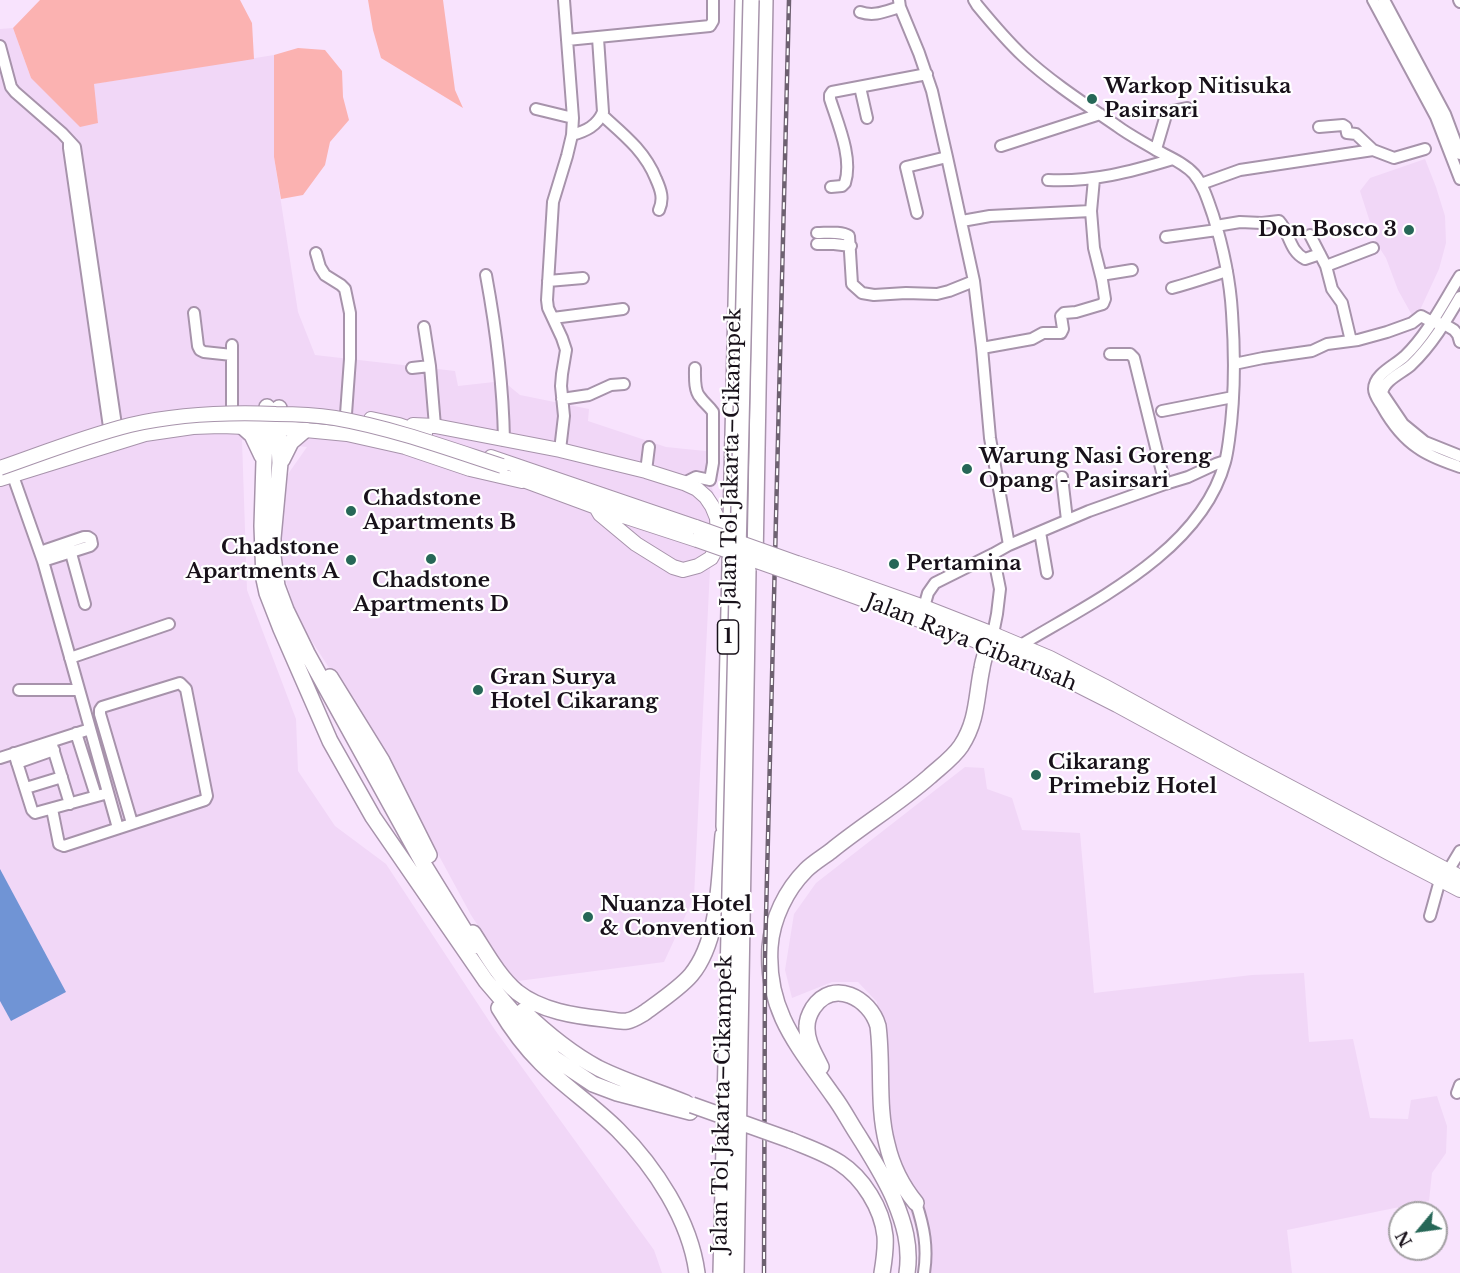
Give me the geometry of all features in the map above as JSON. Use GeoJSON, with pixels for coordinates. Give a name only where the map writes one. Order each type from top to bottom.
{"type":"FeatureCollection","features":[{"type":"Feature","properties":{"kind":"highway","name":"Jalan Tol Jakarta–Cikampek"},"geometry":{"type":"LineString","coordinates":[[721,1273],[728,854],[724,826],[743,0]]}},
{"type":"Feature","properties":{"kind":"highway","name":"1"},"geometry":{"type":"LineString","coordinates":[[721,1273],[751,0]]}},
{"type":"Feature","properties":{"kind":"highway","name":"1"},"geometry":{"type":"LineString","coordinates":[[741,1273],[759,0]]}},
{"type":"Feature","properties":{"kind":"highway","name":"Jalan Tol Jakarta–Cikampek"},"geometry":{"type":"LineString","coordinates":[[741,1273],[765,0]]}},
{"type":"Feature","properties":{"kind":"highway"},"geometry":{"type":"LineString","coordinates":[[268,407],[262,526],[264,579],[267,593],[330,741],[373,816],[486,981],[554,1058],[593,1084],[617,1093],[691,1109]]}},
{"type":"Feature","properties":{"kind":"highway"},"geometry":{"type":"LineString","coordinates":[[243,426],[252,435],[264,462]]}},
{"type":"Feature","properties":{"kind":"highway"},"geometry":{"type":"LineString","coordinates":[[268,428],[280,463]]}},
{"type":"Feature","properties":{"kind":"highway"},"geometry":{"type":"LineString","coordinates":[[300,430],[280,463],[273,538],[277,586],[300,639],[345,723],[424,865],[485,963],[517,1005],[537,1024],[559,1042],[593,1064],[691,1109],[830,1156],[842,1164],[854,1174],[868,1192],[879,1215],[885,1236],[882,1273]]}},
{"type":"Feature","properties":{"kind":"highway"},"geometry":{"type":"LineString","coordinates":[[300,639],[323,667],[382,761],[465,919],[515,991],[527,999],[558,1011],[627,1021],[644,1013],[691,976],[702,960],[714,920],[724,826]]}},
{"type":"Feature","properties":{"kind":"highway"},"geometry":{"type":"LineString","coordinates":[[907,1273],[909,1252],[904,1224],[884,1176],[836,1099],[795,1044],[777,1006],[771,981],[770,946],[774,924],[780,910],[806,870],[954,756],[975,715],[982,668],[991,640]]}},
{"type":"Feature","properties":{"kind":"highway"},"geometry":{"type":"LineString","coordinates":[[486,981],[500,1009],[524,1044],[540,1062],[618,1129],[646,1161],[684,1226],[697,1273]]}},
{"type":"Feature","properties":{"kind":"highway"},"geometry":{"type":"LineString","coordinates":[[836,1099],[811,1046],[807,1024],[817,1003],[832,994],[843,994],[857,998],[875,1017],[879,1034],[886,1144],[906,1190],[916,1203]]}},
{"type":"Feature","properties":{"kind":"highway"},"geometry":{"type":"LineString","coordinates":[[788,1143],[830,1165],[857,1189],[870,1211],[877,1234],[874,1273]]}},
{"type":"Feature","properties":{"kind":"main road","name":"Jalan Raya Cibarusah"},"geometry":{"type":"LineString","coordinates":[[3,472],[112,426],[141,418],[184,411],[268,407],[346,414],[399,425],[526,475],[797,569],[991,640],[1104,686],[1449,876],[1460,890]]}},
{"type":"Feature","properties":{"kind":"main road"},"geometry":{"type":"LineString","coordinates":[[297,409],[292,412],[290,418],[291,424],[300,430]]}},
{"type":"Feature","properties":{"kind":"main road","name":"Jalan Raya Cibarusah"},"geometry":{"type":"LineString","coordinates":[[3,472],[143,427],[215,417],[327,422],[386,434],[526,475],[596,507],[696,534]]}},
{"type":"Feature","properties":{"kind":"main road"},"geometry":{"type":"LineString","coordinates":[[399,425],[435,426],[560,450],[646,471],[684,483],[697,489],[712,506],[717,518],[716,549],[711,558],[692,568],[683,570],[673,567],[636,544],[600,514],[596,507]]}},
{"type":"Feature","properties":{"kind":"main road","name":"Jalan Raya Cibarusah"},"geometry":{"type":"LineString","coordinates":[[3,472],[81,453],[145,434],[193,427],[243,426],[347,434],[405,447],[480,471],[526,475]]}},
{"type":"Feature","properties":{"kind":"main road","name":"Jalan Raya Cibarusah"},"geometry":{"type":"LineString","coordinates":[[797,569],[839,577],[924,608],[991,640]]}},
{"type":"Feature","properties":{"kind":"street"},"geometry":{"type":"LineString","coordinates":[[560,450],[564,416],[562,374],[566,350],[547,300],[553,202],[572,135],[573,118],[564,0]]}},
{"type":"Feature","properties":{"kind":"street"},"geometry":{"type":"LineString","coordinates":[[567,40],[710,26],[713,21],[713,0]]}},
{"type":"Feature","properties":{"kind":"street"},"geometry":{"type":"LineString","coordinates":[[974,0],[1021,54],[1050,79],[1119,128],[1193,173],[1201,184],[1223,249],[1232,308],[1233,397],[1225,461],[1216,487],[1205,508],[1187,530],[1160,555],[1116,589],[1019,651]]}},
{"type":"Feature","properties":{"kind":"street"},"geometry":{"type":"LineString","coordinates":[[860,12],[869,15],[900,3],[927,74],[974,281],[990,438],[1009,545]]}},
{"type":"Feature","properties":{"kind":"street"},"geometry":{"type":"LineString","coordinates":[[1384,3],[1445,114],[1460,154]]}},
{"type":"Feature","properties":{"kind":"street"},"geometry":{"type":"LineString","coordinates":[[1384,3],[1436,117],[1460,179]]}},
{"type":"Feature","properties":{"kind":"street"},"geometry":{"type":"LineString","coordinates":[[572,135],[592,127],[604,109],[598,38]]}},
{"type":"Feature","properties":{"kind":"street"},"geometry":{"type":"LineString","coordinates":[[0,46],[11,87],[69,142],[112,426]]}},
{"type":"Feature","properties":{"kind":"street"},"geometry":{"type":"LineString","coordinates":[[831,187],[842,186],[846,183],[848,169],[847,156],[830,95],[835,91],[927,74]]}},
{"type":"Feature","properties":{"kind":"street"},"geometry":{"type":"LineString","coordinates":[[860,87],[867,118]]}},
{"type":"Feature","properties":{"kind":"street"},"geometry":{"type":"LineString","coordinates":[[1156,149],[1166,115],[1172,111],[1187,108]]}},
{"type":"Feature","properties":{"kind":"street"},"geometry":{"type":"LineString","coordinates":[[536,109],[573,118]]}},
{"type":"Feature","properties":{"kind":"street"},"geometry":{"type":"LineString","coordinates":[[1000,146],[1100,114]]}},
{"type":"Feature","properties":{"kind":"street"},"geometry":{"type":"LineString","coordinates":[[602,115],[634,143],[647,160],[662,195],[659,210]]}},
{"type":"Feature","properties":{"kind":"street"},"geometry":{"type":"LineString","coordinates":[[1318,127],[1343,125],[1347,133],[1360,136],[1373,150],[1394,158],[1425,149]]}},
{"type":"Feature","properties":{"kind":"street"},"geometry":{"type":"LineString","coordinates":[[1201,184],[1240,170],[1373,150]]}},
{"type":"Feature","properties":{"kind":"street"},"geometry":{"type":"LineString","coordinates":[[917,213],[906,167],[947,157]]}},
{"type":"Feature","properties":{"kind":"street"},"geometry":{"type":"LineString","coordinates":[[1048,180],[1094,178],[1135,171],[1173,159]]}},
{"type":"Feature","properties":{"kind":"street"},"geometry":{"type":"LineString","coordinates":[[982,348],[1032,339],[1043,333],[1061,333],[1063,329],[1061,316],[1064,313],[1103,304],[1105,299],[1094,248],[1091,211],[1094,178]]}},
{"type":"Feature","properties":{"kind":"street"},"geometry":{"type":"LineString","coordinates":[[962,221],[990,216],[1091,211]]}},
{"type":"Feature","properties":{"kind":"street"},"geometry":{"type":"LineString","coordinates":[[1166,237],[1240,222],[1279,221],[1283,225],[1291,246],[1301,257],[1305,259],[1320,254]]}},
{"type":"Feature","properties":{"kind":"street"},"geometry":{"type":"LineString","coordinates":[[1310,235],[1326,266],[1332,289],[1342,303],[1351,340]]}},
{"type":"Feature","properties":{"kind":"street"},"geometry":{"type":"LineString","coordinates":[[817,238],[834,244],[851,246],[852,284],[862,293],[874,295],[937,294],[974,281]]}},
{"type":"Feature","properties":{"kind":"street"},"geometry":{"type":"LineString","coordinates":[[1326,266],[1373,248]]}},
{"type":"Feature","properties":{"kind":"street"},"geometry":{"type":"LineString","coordinates":[[316,253],[325,275],[345,289],[350,313],[350,359],[346,414]]}},
{"type":"Feature","properties":{"kind":"street"},"geometry":{"type":"LineString","coordinates":[[1101,275],[1132,270]]}},
{"type":"Feature","properties":{"kind":"street"},"geometry":{"type":"LineString","coordinates":[[1172,288],[1227,271]]}},
{"type":"Feature","properties":{"kind":"street"},"geometry":{"type":"LineString","coordinates":[[486,274],[504,403],[504,440]]}},
{"type":"Feature","properties":{"kind":"street"},"geometry":{"type":"LineString","coordinates":[[1460,276],[1413,349],[1400,362],[1385,371],[1378,379],[1374,390],[1396,427],[1419,449],[1460,467]]}},
{"type":"Feature","properties":{"kind":"street"},"geometry":{"type":"LineString","coordinates":[[548,281],[583,278]]}},
{"type":"Feature","properties":{"kind":"street"},"geometry":{"type":"LineString","coordinates":[[1460,297],[1431,343],[1405,370],[1384,386],[1382,393],[1403,424],[1425,442],[1460,456]]}},
{"type":"Feature","properties":{"kind":"street"},"geometry":{"type":"LineString","coordinates":[[553,318],[623,309]]}},
{"type":"Feature","properties":{"kind":"street"},"geometry":{"type":"LineString","coordinates":[[194,313],[200,350],[204,352],[232,350],[231,408]]}},
{"type":"Feature","properties":{"kind":"street"},"geometry":{"type":"LineString","coordinates":[[1234,363],[1312,351],[1327,344],[1400,329],[1421,316],[1431,322],[1444,324],[1457,332],[1460,342]]}},
{"type":"Feature","properties":{"kind":"street"},"geometry":{"type":"LineString","coordinates":[[424,327],[435,426]]}},
{"type":"Feature","properties":{"kind":"street"},"geometry":{"type":"LineString","coordinates":[[1110,354],[1130,354],[1134,358],[1165,484]]}},
{"type":"Feature","properties":{"kind":"street"},"geometry":{"type":"LineString","coordinates":[[412,368],[430,366]]}},
{"type":"Feature","properties":{"kind":"street"},"geometry":{"type":"LineString","coordinates":[[684,483],[696,477],[710,480],[712,464],[713,412],[697,392],[695,368]]}},
{"type":"Feature","properties":{"kind":"street"},"geometry":{"type":"LineString","coordinates":[[562,399],[589,395],[611,385],[624,384]]}},
{"type":"Feature","properties":{"kind":"street"},"geometry":{"type":"LineString","coordinates":[[1162,411],[1233,397]]}},
{"type":"Feature","properties":{"kind":"street"},"geometry":{"type":"LineString","coordinates":[[646,471],[649,447]]}},
{"type":"Feature","properties":{"kind":"street"},"geometry":{"type":"LineString","coordinates":[[924,608],[930,588],[935,583],[1009,545],[1089,511],[1188,477],[1225,461]]}},
{"type":"Feature","properties":{"kind":"street"},"geometry":{"type":"LineString","coordinates":[[3,472],[42,557],[118,828]]}},
{"type":"Feature","properties":{"kind":"street"},"geometry":{"type":"LineString","coordinates":[[1062,477],[1067,520]]}},
{"type":"Feature","properties":{"kind":"street"},"geometry":{"type":"LineString","coordinates":[[1040,532],[1047,573]]}},
{"type":"Feature","properties":{"kind":"street"},"geometry":{"type":"LineString","coordinates":[[42,557],[69,548],[85,604]]}},
{"type":"Feature","properties":{"kind":"street"},"geometry":{"type":"LineString","coordinates":[[991,640],[1000,588],[993,554]]}},
{"type":"Feature","properties":{"kind":"street"},"geometry":{"type":"LineString","coordinates":[[70,658],[169,624]]}},
{"type":"Feature","properties":{"kind":"street"},"geometry":{"type":"LineString","coordinates":[[52,809],[60,844],[64,846],[202,802],[207,798],[186,689],[180,683],[102,707],[100,710],[132,824]]}},
{"type":"Feature","properties":{"kind":"street"},"geometry":{"type":"LineString","coordinates":[[19,690],[79,690]]}},
{"type":"Feature","properties":{"kind":"street"},"geometry":{"type":"LineString","coordinates":[[0,758],[15,758],[52,746],[90,729]]}},
{"type":"Feature","properties":{"kind":"street"},"geometry":{"type":"LineString","coordinates":[[76,734],[96,796]]}},
{"type":"Feature","properties":{"kind":"street"},"geometry":{"type":"LineString","coordinates":[[52,746],[70,804]]}},
{"type":"Feature","properties":{"kind":"street"},"geometry":{"type":"LineString","coordinates":[[15,758],[35,813],[108,793]]}},
{"type":"Feature","properties":{"kind":"street"},"geometry":{"type":"LineString","coordinates":[[26,788],[62,777]]}},
{"type":"Feature","properties":{"kind":"street"},"geometry":{"type":"LineString","coordinates":[[1430,916],[1460,851]]}},
{"type":"Feature","properties":{"kind":"street"},"geometry":{"type":"LineString","coordinates":[[916,1203],[926,1241],[924,1273]]}},
{"type":"Feature","properties":{"kind":"shaded area"},"geometry":{"type":"Polygon","coordinates":[[[40,0],[240,0],[252,23],[254,59],[94,84],[98,123],[80,127],[31,78],[13,28],[40,0]]]}},
{"type":"Feature","properties":{"kind":"shaded area"},"geometry":{"type":"Polygon","coordinates":[[[368,0],[443,0],[455,90],[463,108],[381,58],[368,0]]]}},
{"type":"Feature","properties":{"kind":"shaded area"},"geometry":{"type":"Polygon","coordinates":[[[13,28],[31,78],[98,123],[93,84],[274,55],[274,157],[298,312],[315,355],[455,371],[458,386],[503,381],[520,395],[589,409],[588,421],[666,447],[715,452],[711,485],[723,521],[717,554],[710,568],[694,897],[664,962],[518,981],[505,967],[471,915],[378,743],[298,620],[281,565],[282,522],[288,474],[307,447],[242,440],[247,590],[296,719],[298,771],[335,826],[386,864],[495,1030],[654,1250],[662,1273],[0,1273],[0,29],[13,28]]]}},
{"type":"Feature","properties":{"kind":"shaded area"},"geometry":{"type":"Polygon","coordinates":[[[298,48],[325,50],[342,71],[343,97],[349,120],[330,142],[325,165],[303,195],[281,199],[274,157],[274,55],[298,48]]]}},
{"type":"Feature","properties":{"kind":"shaded area","name":"Don Bosco 3"},"geometry":{"type":"Polygon","coordinates":[[[1425,159],[1445,216],[1446,243],[1439,269],[1420,310],[1413,317],[1398,290],[1386,258],[1377,244],[1360,191],[1370,178],[1425,159]]]}},
{"type":"Feature","properties":{"kind":"shaded area"},"geometry":{"type":"Polygon","coordinates":[[[965,767],[984,768],[987,789],[1012,798],[1022,830],[1080,833],[1094,993],[1252,975],[1304,973],[1309,1042],[1353,1039],[1370,1118],[1408,1119],[1411,1100],[1437,1096],[1447,1126],[1446,1153],[1432,1173],[1429,1201],[1388,1201],[1388,1209],[1287,1230],[1292,1273],[918,1273],[922,1245],[888,1152],[880,1069],[877,1002],[858,982],[832,982],[792,998],[785,970],[794,914],[816,883],[965,767]]]}},
{"type":"Feature","properties":{"kind":"water"},"geometry":{"type":"Polygon","coordinates":[[[0,869],[66,992],[11,1021],[0,1001],[0,869]]]}},
{"type":"Feature","properties":{"kind":"railway"},"geometry":{"type":"LineString","coordinates":[[764,1273],[765,956],[789,0]]}},
{"type":"Feature","properties":{"kind":"place","name":"Warkop Nitisuka Pasirsari"},"geometry":{"type":"Point","coordinates":[1092,99]}},
{"type":"Feature","properties":{"kind":"place","name":"Don Bosco 3"},"geometry":{"type":"Point","coordinates":[1409,230]}},
{"type":"Feature","properties":{"kind":"place","name":"Warung Nasi Goreng Opang - Pasirsari"},"geometry":{"type":"Point","coordinates":[967,469]}},
{"type":"Feature","properties":{"kind":"place","name":"Chadstone Apartments B"},"geometry":{"type":"Point","coordinates":[351,511]}},
{"type":"Feature","properties":{"kind":"place","name":"Chadstone Apartments D"},"geometry":{"type":"Point","coordinates":[431,559]}},
{"type":"Feature","properties":{"kind":"place","name":"Chadstone Apartments A"},"geometry":{"type":"Point","coordinates":[351,560]}},
{"type":"Feature","properties":{"kind":"place","name":"Pertamina"},"geometry":{"type":"Point","coordinates":[894,564]}},
{"type":"Feature","properties":{"kind":"place","name":"Gran Surya Hotel Cikarang"},"geometry":{"type":"Point","coordinates":[478,690]}},
{"type":"Feature","properties":{"kind":"place","name":"Cikarang Primebiz Hotel"},"geometry":{"type":"Point","coordinates":[1036,775]}},
{"type":"Feature","properties":{"kind":"place","name":"Nuanza Hotel & Convention"},"geometry":{"type":"Point","coordinates":[588,917]}}]}
